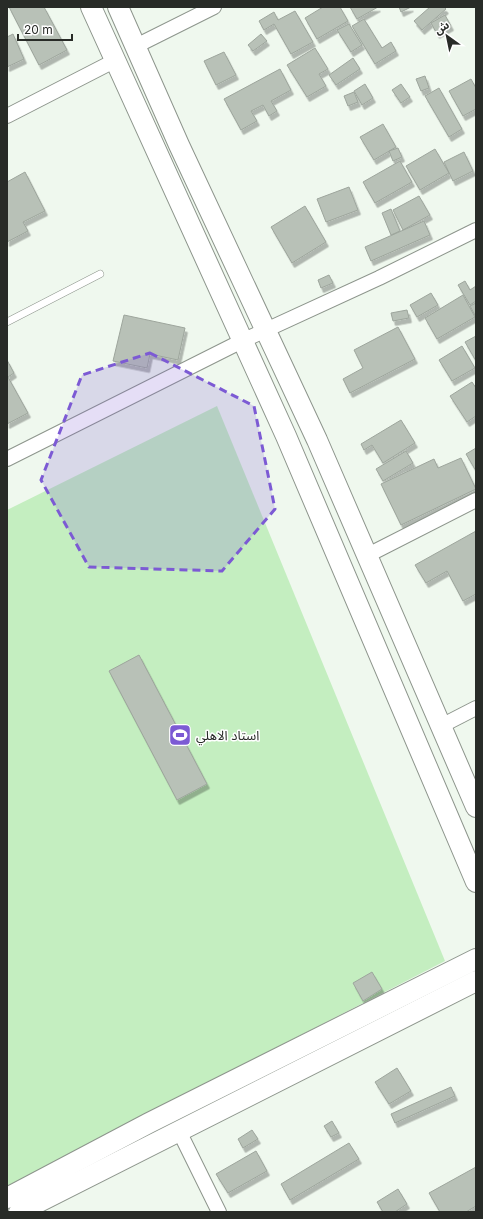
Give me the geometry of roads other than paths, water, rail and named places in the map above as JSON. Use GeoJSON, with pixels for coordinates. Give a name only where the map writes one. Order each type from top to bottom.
{"type":"FeatureCollection","features":[{"type":"Feature","properties":{"kind":"street"},"geometry":{"type":"LineString","coordinates":[[92,7],[286,436],[476,882]]}},
{"type":"Feature","properties":{"kind":"street"},"geometry":{"type":"LineString","coordinates":[[118,7],[368,555],[476,807]]}},
{"type":"Feature","properties":{"kind":"street"},"geometry":{"type":"LineString","coordinates":[[136,46],[214,7]]}},
{"type":"Feature","properties":{"kind":"street"},"geometry":{"type":"LineString","coordinates":[[7,116],[116,60]]}},
{"type":"Feature","properties":{"kind":"street"},"geometry":{"type":"LineString","coordinates":[[7,459],[266,329],[379,278],[476,230]]}},
{"type":"Feature","properties":{"kind":"street"},"geometry":{"type":"LineString","coordinates":[[368,555],[476,500]]}},
{"type":"Feature","properties":{"kind":"street"},"geometry":{"type":"LineString","coordinates":[[441,726],[476,708]]}},
{"type":"Feature","properties":{"kind":"street"},"geometry":{"type":"LineString","coordinates":[[7,1198],[149,1123],[476,959]]}},
{"type":"Feature","properties":{"kind":"street"},"geometry":{"type":"LineString","coordinates":[[20,1212],[476,981]]}},
{"type":"Feature","properties":{"kind":"street"},"geometry":{"type":"LineString","coordinates":[[179,1131],[219,1212]]}},
{"type":"Feature","properties":{"kind":"lane"},"geometry":{"type":"LineString","coordinates":[[7,322],[100,274]]}},
{"type":"Feature","properties":{"kind":"place","name":"استاد الاهلي"},"geometry":{"type":"Point","coordinates":[180,735]}}]}
